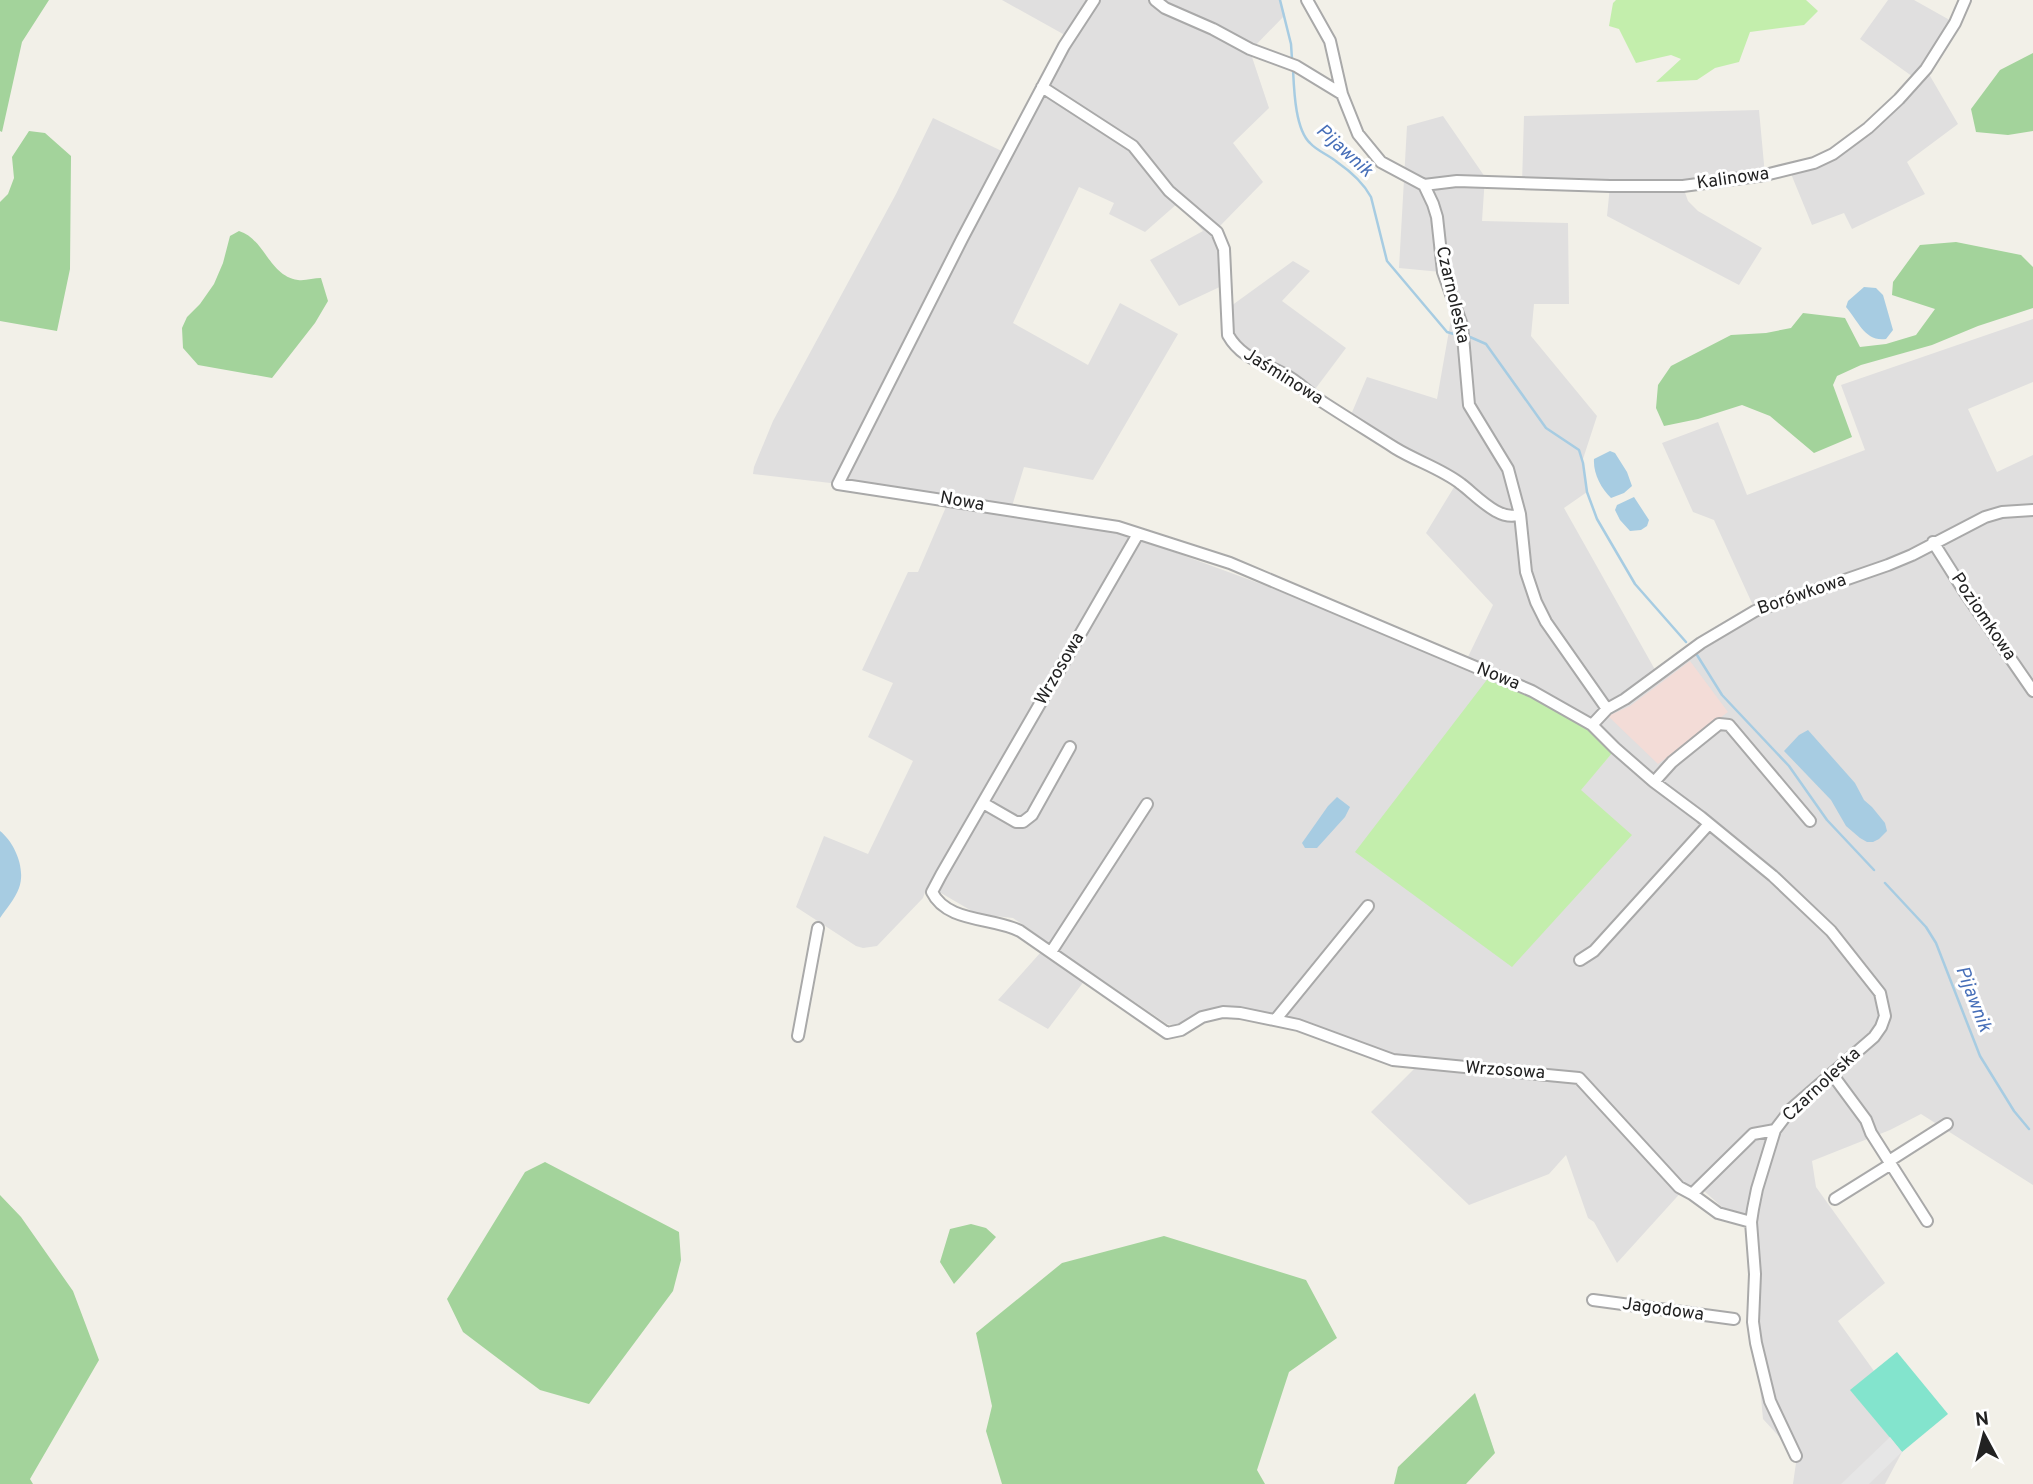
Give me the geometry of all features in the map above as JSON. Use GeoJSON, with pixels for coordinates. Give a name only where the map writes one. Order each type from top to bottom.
{"type":"FeatureCollection","features":[{"type":"Feature","properties":{"kind":"street","name":"Nowa"},"geometry":{"type":"LineString","coordinates":[[1094,0],[1064,46],[1042,87],[838,484],[1118,527],[1230,563],[1532,691],[1592,726]]}},
{"type":"Feature","properties":{"kind":"street"},"geometry":{"type":"LineString","coordinates":[[1155,0],[1165,8],[1250,49],[1290,64],[1342,94]]}},
{"type":"Feature","properties":{"kind":"street"},"geometry":{"type":"LineString","coordinates":[[1307,0],[1330,41],[1342,94],[1358,134],[1381,162],[1424,185]]}},
{"type":"Feature","properties":{"kind":"street","name":"Kalinowa"},"geometry":{"type":"LineString","coordinates":[[1424,185],[1457,181],[1683,186],[1765,175],[1814,163],[1833,154],[1899,99],[1926,69],[1955,23],[1965,0]]}},
{"type":"Feature","properties":{"kind":"street","name":"Jaśminowa"},"geometry":{"type":"LineString","coordinates":[[1042,87],[1133,146],[1168,191],[1217,232],[1224,248],[1228,335],[1233,344],[1256,362],[1285,374],[1315,397],[1402,452],[1455,479],[1493,509],[1507,516],[1520,514]]}},
{"type":"Feature","properties":{"kind":"street","name":"Czarnoleska"},"geometry":{"type":"LineString","coordinates":[[1424,185],[1437,217],[1443,272],[1462,326],[1469,405],[1508,470],[1520,514],[1526,572],[1536,603],[1546,622],[1607,709]]}},
{"type":"Feature","properties":{"kind":"street","name":"Borówkowa"},"geometry":{"type":"LineString","coordinates":[[1592,726],[1607,709],[1625,699],[1701,643],[1755,611],[1888,565],[1985,517],[2002,512],[2033,510]]}},
{"type":"Feature","properties":{"kind":"street","name":"Wrzosowa"},"geometry":{"type":"LineString","coordinates":[[1138,534],[932,892],[937,901],[977,920],[1010,925],[1167,1033],[1181,1030],[1202,1017],[1223,1012],[1276,1019],[1323,1033],[1393,1060],[1578,1078],[1679,1187],[1718,1213],[1751,1222]]}},
{"type":"Feature","properties":{"kind":"street","name":"Poziomkowa"},"geometry":{"type":"LineString","coordinates":[[1933,542],[2033,691]]}},
{"type":"Feature","properties":{"kind":"street"},"geometry":{"type":"LineString","coordinates":[[1654,782],[1672,762],[1718,724],[1729,725],[1810,821]]}},
{"type":"Feature","properties":{"kind":"street","name":"Czarnoleska"},"geometry":{"type":"LineString","coordinates":[[1592,726],[1654,782],[1773,876],[1831,931],[1880,993],[1885,1016],[1881,1027],[1874,1037],[1791,1109],[1775,1130],[1757,1189],[1751,1222],[1755,1274],[1753,1322],[1756,1343],[1770,1401],[1796,1455]]}},
{"type":"Feature","properties":{"kind":"street"},"geometry":{"type":"LineString","coordinates":[[983,803],[1016,821],[1023,822],[1032,815],[1070,747]]}},
{"type":"Feature","properties":{"kind":"street"},"geometry":{"type":"LineString","coordinates":[[1051,952],[1147,804]]}},
{"type":"Feature","properties":{"kind":"street"},"geometry":{"type":"LineString","coordinates":[[1580,960],[1594,951],[1709,824]]}},
{"type":"Feature","properties":{"kind":"street"},"geometry":{"type":"LineString","coordinates":[[1276,1019],[1368,906]]}},
{"type":"Feature","properties":{"kind":"street"},"geometry":{"type":"LineString","coordinates":[[798,1035],[818,928]]}},
{"type":"Feature","properties":{"kind":"street"},"geometry":{"type":"LineString","coordinates":[[1832,1074],[1866,1120],[1871,1133],[1927,1221]]}},
{"type":"Feature","properties":{"kind":"street"},"geometry":{"type":"LineString","coordinates":[[1835,1199],[1947,1125]]}},
{"type":"Feature","properties":{"kind":"street"},"geometry":{"type":"LineString","coordinates":[[1692,1194],[1753,1134],[1775,1130]]}},
{"type":"Feature","properties":{"kind":"street","name":"Jagodowa"},"geometry":{"type":"LineString","coordinates":[[1593,1300],[1734,1319]]}},
{"type":"Feature","properties":{"kind":"shaded area"},"geometry":{"type":"Polygon","coordinates":[[[1002,0],[1280,0],[1285,15],[1250,51],[1269,108],[1233,143],[1263,182],[1219,227],[1231,306],[1293,261],[1310,271],[1282,301],[1346,348],[1307,400],[1227,346],[1224,285],[1179,306],[1150,260],[1203,231],[1178,203],[1145,232],[1109,214],[1114,203],[1079,187],[1013,323],[1088,365],[1120,303],[1178,334],[1093,480],[1024,467],[1009,516],[1125,534],[1261,584],[1491,675],[1580,790],[1613,752],[1587,725],[1466,661],[1493,605],[1426,533],[1459,479],[1350,417],[1367,377],[1437,399],[1453,308],[1441,272],[1399,268],[1407,126],[1443,116],[1485,177],[1482,221],[1568,223],[1569,304],[1534,304],[1531,336],[1597,416],[1582,462],[1587,492],[1564,508],[1658,675],[1756,612],[1714,520],[1693,512],[1662,443],[1718,422],[1747,495],[1865,450],[1841,385],[2033,319],[2033,382],[1968,409],[1997,472],[2033,455],[2033,1185],[1921,1114],[1890,1130],[1812,1161],[1816,1187],[1885,1283],[1838,1321],[1874,1371],[1851,1390],[1902,1452],[1885,1484],[1793,1484],[1797,1456],[1763,1419],[1754,1322],[1754,1221],[1745,1214],[1722,1207],[1704,1191],[1685,1188],[1617,1263],[1594,1222],[1588,1218],[1566,1155],[1549,1174],[1469,1205],[1371,1112],[1423,1060],[1379,1056],[1331,1035],[1222,1012],[1178,1026],[1167,1024],[1091,972],[1048,1029],[998,1000],[1049,943],[1013,918],[977,914],[941,893],[926,889],[923,898],[877,946],[863,948],[796,907],[824,836],[868,854],[913,761],[868,737],[893,683],[862,670],[908,572],[918,572],[949,500],[753,474],[754,467],[773,421],[896,194],[933,118],[1010,155],[1072,39],[1002,0]]]}},
{"type":"Feature","properties":{"kind":"shaded area"},"geometry":{"type":"Polygon","coordinates":[[[1888,0],[1914,0],[1955,23],[1926,69],[1958,124],[1907,162],[1925,194],[1852,229],[1844,213],[1812,225],[1789,169],[1834,154],[1916,79],[1860,39],[1888,0]]]}},
{"type":"Feature","properties":{"kind":"shaded area"},"geometry":{"type":"Polygon","coordinates":[[[1759,110],[1765,175],[1683,187],[1688,201],[1698,211],[1762,248],[1739,285],[1607,216],[1610,186],[1522,183],[1524,116],[1759,110]]]}},
{"type":"Feature","properties":{"kind":"shaded area"},"geometry":{"type":"Polygon","coordinates":[[[1690,661],[1728,712],[1658,764],[1608,716],[1630,706],[1690,661]]]}},
{"type":"Feature","properties":{"kind":"shaded area"},"geometry":{"type":"Polygon","coordinates":[[[1890,1437],[1902,1452],[1869,1484],[1841,1484],[1890,1437]]]}},
{"type":"Feature","properties":{"kind":"green space"},"geometry":{"type":"Polygon","coordinates":[[[0,0],[49,0],[22,42],[2,132],[0,131],[0,0]]]}},
{"type":"Feature","properties":{"kind":"green space"},"geometry":{"type":"Polygon","coordinates":[[[1616,0],[1806,0],[1818,11],[1804,25],[1750,32],[1739,62],[1715,68],[1697,80],[1656,82],[1681,59],[1671,55],[1636,63],[1619,29],[1609,26],[1613,3],[1616,0]]]}},
{"type":"Feature","properties":{"kind":"green space"},"geometry":{"type":"Polygon","coordinates":[[[2033,53],[2033,131],[2008,135],[1976,132],[1971,109],[2000,70],[2033,53]]]}},
{"type":"Feature","properties":{"kind":"green space"},"geometry":{"type":"Polygon","coordinates":[[[29,131],[45,133],[71,156],[70,269],[57,331],[0,321],[0,202],[8,194],[14,178],[12,157],[29,131]]]}},
{"type":"Feature","properties":{"kind":"green space"},"geometry":{"type":"Polygon","coordinates":[[[239,231],[255,241],[273,265],[288,277],[301,280],[321,278],[328,301],[315,323],[272,378],[198,365],[183,348],[182,328],[187,317],[214,284],[230,236],[239,231]]]}},
{"type":"Feature","properties":{"kind":"green space"},"geometry":{"type":"Polygon","coordinates":[[[1956,242],[2021,255],[2033,267],[2033,308],[1932,345],[1861,365],[1837,376],[1833,385],[1852,437],[1814,453],[1770,416],[1742,405],[1664,426],[1656,408],[1658,385],[1671,366],[1731,335],[1791,328],[1803,313],[1845,318],[1860,347],[1886,344],[1916,335],[1935,309],[1892,295],[1893,282],[1920,245],[1956,242]]]}},
{"type":"Feature","properties":{"kind":"green space"},"geometry":{"type":"Polygon","coordinates":[[[1489,677],[1525,693],[1588,728],[1613,752],[1581,790],[1632,835],[1512,967],[1355,852],[1489,677]]]}},
{"type":"Feature","properties":{"kind":"green space"},"geometry":{"type":"Polygon","coordinates":[[[545,1162],[679,1232],[681,1260],[673,1291],[589,1404],[540,1390],[463,1332],[447,1299],[525,1172],[545,1162]]]}},
{"type":"Feature","properties":{"kind":"green space"},"geometry":{"type":"Polygon","coordinates":[[[0,1195],[21,1217],[73,1291],[99,1360],[30,1479],[33,1484],[0,1484],[0,1195]]]}},
{"type":"Feature","properties":{"kind":"green space"},"geometry":{"type":"Polygon","coordinates":[[[971,1224],[986,1228],[996,1237],[954,1284],[940,1262],[950,1229],[971,1224]]]}},
{"type":"Feature","properties":{"kind":"green space"},"geometry":{"type":"Polygon","coordinates":[[[1164,1236],[1306,1280],[1337,1338],[1289,1372],[1257,1470],[1265,1484],[1002,1484],[986,1431],[992,1406],[976,1333],[1062,1263],[1164,1236]]]}},
{"type":"Feature","properties":{"kind":"green space"},"geometry":{"type":"Polygon","coordinates":[[[1897,1352],[1948,1414],[1902,1452],[1850,1390],[1897,1352]]]}},
{"type":"Feature","properties":{"kind":"green space"},"geometry":{"type":"Polygon","coordinates":[[[1475,1393],[1495,1453],[1466,1484],[1394,1484],[1398,1467],[1475,1393]]]}},
{"type":"Feature","properties":{"kind":"water"},"geometry":{"type":"Polygon","coordinates":[[[1864,287],[1876,288],[1883,295],[1893,330],[1886,339],[1868,334],[1846,307],[1848,301],[1864,287]]]}},
{"type":"Feature","properties":{"kind":"water"},"geometry":{"type":"Polygon","coordinates":[[[1610,451],[1615,453],[1627,472],[1632,486],[1624,493],[1611,498],[1598,480],[1594,464],[1594,459],[1610,451]]]}},
{"type":"Feature","properties":{"kind":"water"},"geometry":{"type":"Polygon","coordinates":[[[1634,497],[1649,520],[1647,526],[1641,530],[1630,531],[1615,510],[1617,505],[1634,497]]]}},
{"type":"Feature","properties":{"kind":"water"},"geometry":{"type":"Polygon","coordinates":[[[1808,730],[1855,783],[1864,800],[1885,823],[1887,831],[1879,839],[1867,842],[1846,826],[1831,800],[1784,751],[1799,735],[1808,730]]]}},
{"type":"Feature","properties":{"kind":"water"},"geometry":{"type":"Polygon","coordinates":[[[1337,797],[1350,807],[1345,817],[1317,848],[1305,848],[1302,843],[1337,797]]]}},
{"type":"Feature","properties":{"kind":"water"},"geometry":{"type":"Polygon","coordinates":[[[0,831],[18,857],[21,881],[13,900],[0,918],[0,831]]]}},
{"type":"Feature","properties":{"kind":"waterway","name":"Pijawnik"},"geometry":{"type":"LineString","coordinates":[[1280,0],[1292,59]]}},
{"type":"Feature","properties":{"kind":"waterway","name":"Pijawnik"},"geometry":{"type":"LineString","coordinates":[[1293,69],[1296,108],[1305,137],[1347,169],[1365,187],[1371,197],[1387,261],[1447,332],[1457,335]]}},
{"type":"Feature","properties":{"kind":"waterway","name":"Pijawnik"},"geometry":{"type":"LineString","coordinates":[[1470,337],[1486,344],[1546,428],[1579,450],[1587,492],[1597,519],[1635,584],[1686,642]]}},
{"type":"Feature","properties":{"kind":"waterway","name":"Pijawnik"},"geometry":{"type":"LineString","coordinates":[[1697,655],[1722,695],[1789,766],[1827,820],[1874,870]]}},
{"type":"Feature","properties":{"kind":"waterway","name":"Pijawnik"},"geometry":{"type":"LineString","coordinates":[[1885,883],[1926,927],[1936,943],[1980,1056],[2014,1111],[2029,1129]]}}]}
